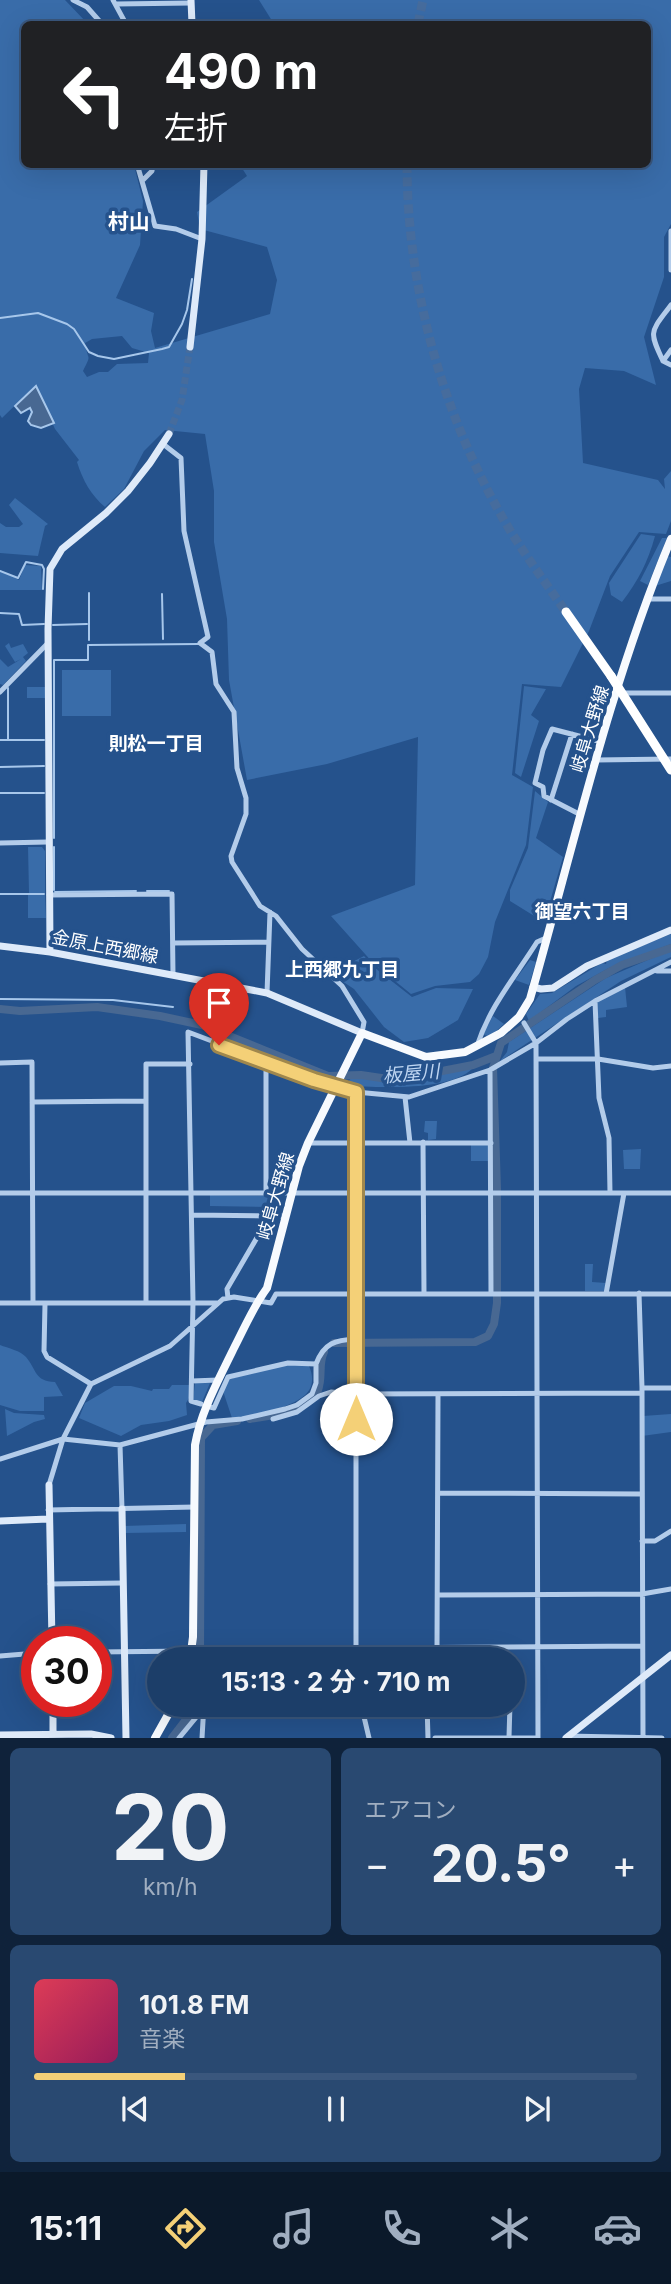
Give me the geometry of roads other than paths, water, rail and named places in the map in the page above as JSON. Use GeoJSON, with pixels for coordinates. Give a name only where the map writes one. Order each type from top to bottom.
{"type":"FeatureCollection","features":[{"type":"Feature","properties":{"kind":"highway"},"geometry":{"type":"LineString","coordinates":[[566,612],[671,770]]}},
{"type":"Feature","properties":{"kind":"main road","name":"岐阜大野線"},"geometry":{"type":"LineString","coordinates":[[191,1647],[195,1445],[200,1423],[218,1380],[267,1288],[308,1143],[362,1033],[426,1057],[465,1052],[522,1020],[596,760],[647,599],[671,539]]}},
{"type":"Feature","properties":{"kind":"main road"},"geometry":{"type":"LineString","coordinates":[[155,1738],[167,1717]]}},
{"type":"Feature","properties":{"kind":"street"},"geometry":{"type":"LineString","coordinates":[[74,0],[87,7],[99,21]]}},
{"type":"Feature","properties":{"kind":"street"},"geometry":{"type":"LineString","coordinates":[[124,21],[115,2],[191,2],[192,21]]}},
{"type":"Feature","properties":{"kind":"street"},"geometry":{"type":"LineString","coordinates":[[138,168],[155,226],[176,229],[202,239]]}},
{"type":"Feature","properties":{"kind":"street"},"geometry":{"type":"LineString","coordinates":[[142,181],[152,168]]}},
{"type":"Feature","properties":{"kind":"street"},"geometry":{"type":"LineString","coordinates":[[190,347],[202,239],[204,168]]}},
{"type":"Feature","properties":{"kind":"street"},"geometry":{"type":"LineString","coordinates":[[671,231],[671,271]]}},
{"type":"Feature","properties":{"kind":"street"},"geometry":{"type":"LineString","coordinates":[[671,305],[654,328],[652,337],[663,361],[671,365]]}},
{"type":"Feature","properties":{"kind":"street"},"geometry":{"type":"LineString","coordinates":[[663,361],[671,350]]}},
{"type":"Feature","properties":{"kind":"street"},"geometry":{"type":"LineString","coordinates":[[50,952],[48,580],[51,565],[62,550],[128,491],[169,434]]}},
{"type":"Feature","properties":{"kind":"street"},"geometry":{"type":"LineString","coordinates":[[163,444],[181,458],[184,531],[208,637],[200,643],[212,652],[216,684],[234,712],[236,721],[237,768],[246,798],[246,814],[232,862],[260,906],[288,928],[302,949],[342,986],[364,1022],[362,1033]]}},
{"type":"Feature","properties":{"kind":"street"},"geometry":{"type":"LineString","coordinates":[[647,599],[671,599]]}},
{"type":"Feature","properties":{"kind":"street"},"geometry":{"type":"LineString","coordinates":[[0,692],[48,643]]}},
{"type":"Feature","properties":{"kind":"street"},"geometry":{"type":"LineString","coordinates":[[617,693],[671,693]]}},
{"type":"Feature","properties":{"kind":"street"},"geometry":{"type":"LineString","coordinates":[[581,815],[544,796],[543,787],[535,783],[543,750],[552,729],[602,742]]}},
{"type":"Feature","properties":{"kind":"street"},"geometry":{"type":"LineString","coordinates":[[551,800],[572,734]]}},
{"type":"Feature","properties":{"kind":"street"},"geometry":{"type":"LineString","coordinates":[[596,760],[671,758]]}},
{"type":"Feature","properties":{"kind":"street"},"geometry":{"type":"LineString","coordinates":[[0,844],[48,842]]}},
{"type":"Feature","properties":{"kind":"street"},"geometry":{"type":"LineString","coordinates":[[49,895],[172,894],[173,975]]}},
{"type":"Feature","properties":{"kind":"street"},"geometry":{"type":"LineString","coordinates":[[267,993],[270,912]]}},
{"type":"Feature","properties":{"kind":"street"},"geometry":{"type":"LineString","coordinates":[[533,987],[553,988],[587,966],[671,930]]}},
{"type":"Feature","properties":{"kind":"street"},"geometry":{"type":"LineString","coordinates":[[477,1047],[484,1024],[497,1000],[537,942],[546,938]]}},
{"type":"Feature","properties":{"kind":"street"},"geometry":{"type":"LineString","coordinates":[[173,943],[268,942]]}},
{"type":"Feature","properties":{"kind":"street","name":"金原上西郷線"},"geometry":{"type":"LineString","coordinates":[[0,946],[50,952],[267,993],[362,1033]]}},
{"type":"Feature","properties":{"kind":"street"},"geometry":{"type":"LineString","coordinates":[[201,1404],[191,1401],[193,1302],[188,1032],[266,1063],[356,1092],[405,1097],[490,1070],[595,1001],[671,962]]}},
{"type":"Feature","properties":{"kind":"street"},"geometry":{"type":"LineString","coordinates":[[652,971],[671,971]]}},
{"type":"Feature","properties":{"kind":"street"},"geometry":{"type":"LineString","coordinates":[[595,1001],[599,1098],[609,1138],[610,1193]]}},
{"type":"Feature","properties":{"kind":"street"},"geometry":{"type":"LineString","coordinates":[[435,1738],[538,1738],[536,1059],[535,1040],[522,1020]]}},
{"type":"Feature","properties":{"kind":"street"},"geometry":{"type":"LineString","coordinates":[[536,1059],[598,1059],[653,1068],[671,1066]]}},
{"type":"Feature","properties":{"kind":"street"},"geometry":{"type":"LineString","coordinates":[[0,1063],[32,1062],[33,1303]]}},
{"type":"Feature","properties":{"kind":"street"},"geometry":{"type":"LineString","coordinates":[[266,1063],[266,1193]]}},
{"type":"Feature","properties":{"kind":"street"},"geometry":{"type":"LineString","coordinates":[[146,1302],[146,1064],[190,1064]]}},
{"type":"Feature","properties":{"kind":"street"},"geometry":{"type":"LineString","coordinates":[[490,1070],[495,1294]]}},
{"type":"Feature","properties":{"kind":"street"},"geometry":{"type":"LineString","coordinates":[[356,1092],[356,1647]]}},
{"type":"Feature","properties":{"kind":"street"},"geometry":{"type":"LineString","coordinates":[[405,1097],[410,1143]]}},
{"type":"Feature","properties":{"kind":"street"},"geometry":{"type":"LineString","coordinates":[[32,1102],[146,1101]]}},
{"type":"Feature","properties":{"kind":"street"},"geometry":{"type":"LineString","coordinates":[[423,1142],[424,1294]]}},
{"type":"Feature","properties":{"kind":"street"},"geometry":{"type":"LineString","coordinates":[[308,1143],[491,1143]]}},
{"type":"Feature","properties":{"kind":"street"},"geometry":{"type":"LineString","coordinates":[[0,1193],[671,1193]]}},
{"type":"Feature","properties":{"kind":"street"},"geometry":{"type":"LineString","coordinates":[[606,1294],[624,1193]]}},
{"type":"Feature","properties":{"kind":"street"},"geometry":{"type":"LineString","coordinates":[[192,1215],[286,1216]]}},
{"type":"Feature","properties":{"kind":"street"},"geometry":{"type":"LineString","coordinates":[[228,1298],[227,1289],[269,1217]]}},
{"type":"Feature","properties":{"kind":"street"},"geometry":{"type":"LineString","coordinates":[[639,1293],[643,1738]]}},
{"type":"Feature","properties":{"kind":"street"},"geometry":{"type":"LineString","coordinates":[[51,1626],[48,1519],[50,1485],[63,1439],[74,1413],[91,1384],[170,1346],[217,1303],[228,1298],[271,1303],[276,1294],[671,1294]]}},
{"type":"Feature","properties":{"kind":"street"},"geometry":{"type":"LineString","coordinates":[[0,1303],[217,1303]]}},
{"type":"Feature","properties":{"kind":"street"},"geometry":{"type":"LineString","coordinates":[[45,1304],[44,1352],[47,1357],[91,1384]]}},
{"type":"Feature","properties":{"kind":"street"},"geometry":{"type":"LineString","coordinates":[[0,1459],[63,1439],[120,1445],[200,1423],[242,1419],[296,1405],[315,1390],[316,1364],[324,1347],[333,1341],[356,1339]]}},
{"type":"Feature","properties":{"kind":"street"},"geometry":{"type":"LineString","coordinates":[[210,1407],[214,1408],[228,1377],[288,1363],[316,1364]]}},
{"type":"Feature","properties":{"kind":"street"},"geometry":{"type":"LineString","coordinates":[[192,1381],[218,1380]]}},
{"type":"Feature","properties":{"kind":"street"},"geometry":{"type":"LineString","coordinates":[[272,1419],[297,1412],[319,1396],[331,1392],[537,1394],[671,1388]]}},
{"type":"Feature","properties":{"kind":"street"},"geometry":{"type":"LineString","coordinates":[[437,1647],[438,1395]]}},
{"type":"Feature","properties":{"kind":"street"},"geometry":{"type":"LineString","coordinates":[[120,1445],[126,1738]]}},
{"type":"Feature","properties":{"kind":"street"},"geometry":{"type":"LineString","coordinates":[[438,1493],[641,1494]]}},
{"type":"Feature","properties":{"kind":"street"},"geometry":{"type":"LineString","coordinates":[[48,1510],[195,1507]]}},
{"type":"Feature","properties":{"kind":"street"},"geometry":{"type":"LineString","coordinates":[[0,1521],[48,1519]]}},
{"type":"Feature","properties":{"kind":"street"},"geometry":{"type":"LineString","coordinates":[[642,1541],[655,1541],[671,1531]]}},
{"type":"Feature","properties":{"kind":"street"},"geometry":{"type":"LineString","coordinates":[[50,1584],[122,1583]]}},
{"type":"Feature","properties":{"kind":"street"},"geometry":{"type":"LineString","coordinates":[[439,1595],[642,1594],[671,1589]]}},
{"type":"Feature","properties":{"kind":"street"},"geometry":{"type":"LineString","coordinates":[[525,1648],[642,1646]]}},
{"type":"Feature","properties":{"kind":"street"},"geometry":{"type":"LineString","coordinates":[[112,1652],[147,1653]]}},
{"type":"Feature","properties":{"kind":"street"},"geometry":{"type":"LineString","coordinates":[[0,1656],[21,1654]]}},
{"type":"Feature","properties":{"kind":"street"},"geometry":{"type":"LineString","coordinates":[[567,1737],[671,1655]]}},
{"type":"Feature","properties":{"kind":"street"},"geometry":{"type":"LineString","coordinates":[[53,1717],[53,1736]]}},
{"type":"Feature","properties":{"kind":"street"},"geometry":{"type":"LineString","coordinates":[[179,1738],[195,1717]]}},
{"type":"Feature","properties":{"kind":"street"},"geometry":{"type":"LineString","coordinates":[[202,1738],[203,1717]]}},
{"type":"Feature","properties":{"kind":"street"},"geometry":{"type":"LineString","coordinates":[[363,1717],[369,1738]]}},
{"type":"Feature","properties":{"kind":"street"},"geometry":{"type":"LineString","coordinates":[[427,1717],[428,1738]]}},
{"type":"Feature","properties":{"kind":"street"},"geometry":{"type":"LineString","coordinates":[[509,1737],[510,1717]]}},
{"type":"Feature","properties":{"kind":"street"},"geometry":{"type":"LineString","coordinates":[[0,1735],[91,1734],[111,1738]]}},
{"type":"Feature","properties":{"kind":"street"},"geometry":{"type":"LineString","coordinates":[[567,1737],[662,1738]]}},
{"type":"Feature","properties":{"kind":"waterway"},"geometry":{"type":"LineString","coordinates":[[0,318],[38,313],[74,329],[89,352],[114,359],[169,347],[187,310],[192,279]]}},
{"type":"Feature","properties":{"kind":"waterway"},"geometry":{"type":"LineString","coordinates":[[0,571],[18,578],[26,562],[42,565],[43,589]]}},
{"type":"Feature","properties":{"kind":"waterway"},"geometry":{"type":"LineString","coordinates":[[89,593],[89,640]]}},
{"type":"Feature","properties":{"kind":"waterway"},"geometry":{"type":"LineString","coordinates":[[162,594],[163,639]]}},
{"type":"Feature","properties":{"kind":"waterway"},"geometry":{"type":"LineString","coordinates":[[0,613],[19,614],[22,625],[44,624]]}},
{"type":"Feature","properties":{"kind":"waterway"},"geometry":{"type":"LineString","coordinates":[[53,625],[87,624]]}},
{"type":"Feature","properties":{"kind":"waterway"},"geometry":{"type":"LineString","coordinates":[[54,838],[54,660],[88,660],[88,645],[199,644]]}},
{"type":"Feature","properties":{"kind":"waterway"},"geometry":{"type":"LineString","coordinates":[[8,688],[8,740]]}},
{"type":"Feature","properties":{"kind":"waterway"},"geometry":{"type":"LineString","coordinates":[[0,740],[44,740]]}},
{"type":"Feature","properties":{"kind":"waterway"},"geometry":{"type":"LineString","coordinates":[[0,767],[44,766]]}},
{"type":"Feature","properties":{"kind":"waterway"},"geometry":{"type":"LineString","coordinates":[[0,793],[44,793]]}},
{"type":"Feature","properties":{"kind":"waterway"},"geometry":{"type":"LineString","coordinates":[[54,847],[54,890]]}},
{"type":"Feature","properties":{"kind":"waterway"},"geometry":{"type":"LineString","coordinates":[[55,892],[136,891]]}},
{"type":"Feature","properties":{"kind":"waterway"},"geometry":{"type":"LineString","coordinates":[[147,891],[169,891]]}},
{"type":"Feature","properties":{"kind":"waterway"},"geometry":{"type":"LineString","coordinates":[[0,894],[44,894]]}},
{"type":"Feature","properties":{"kind":"waterway"},"geometry":{"type":"LineString","coordinates":[[334,1343],[475,1342],[488,1336],[494,1324],[497,1303],[493,1068],[501,1043],[595,980],[622,965],[671,948]]}},
{"type":"Feature","properties":{"kind":"waterway"},"geometry":{"type":"LineString","coordinates":[[0,999],[113,1000],[173,1007]]}},
{"type":"Feature","properties":{"kind":"waterway","name":"板屋川"},"geometry":{"type":"LineString","coordinates":[[0,1009],[20,1011],[97,1007],[160,1016],[202,1025],[328,1076],[361,1075],[388,1079],[411,1077],[473,1065],[496,1056]]}},
{"type":"Feature","properties":{"kind":"waterway"},"geometry":{"type":"LineString","coordinates":[[250,1419],[298,1408],[314,1397],[318,1390],[324,1352]]}},
{"type":"Feature","properties":{"kind":"waterway"},"geometry":{"type":"LineString","coordinates":[[200,1647],[201,1438],[213,1425],[237,1421]]}},
{"type":"Feature","properties":{"kind":"waterway"},"geometry":{"type":"LineString","coordinates":[[172,1738],[188,1717]]}},
{"type":"Feature","properties":{"kind":"tunnel"},"geometry":{"type":"LineString","coordinates":[[419,21],[423,0]]}},
{"type":"Feature","properties":{"kind":"tunnel"},"geometry":{"type":"LineString","coordinates":[[407,168],[414,260],[434,355],[449,401],[467,447],[511,532],[566,612]]}},
{"type":"Feature","properties":{"kind":"tunnel"},"geometry":{"type":"LineString","coordinates":[[169,434],[182,400],[190,347]]}},
{"type":"Feature","properties":{"kind":"district","name":"村山"},"geometry":{"type":"Point","coordinates":[129,222]}},
{"type":"Feature","properties":{"kind":"district","name":"則松一丁目"},"geometry":{"type":"Point","coordinates":[156,743]}},
{"type":"Feature","properties":{"kind":"district","name":"御望六丁目"},"geometry":{"type":"Point","coordinates":[582,911]}},
{"type":"Feature","properties":{"kind":"district","name":"上西郷九丁目"},"geometry":{"type":"Point","coordinates":[342,969]}}]}
